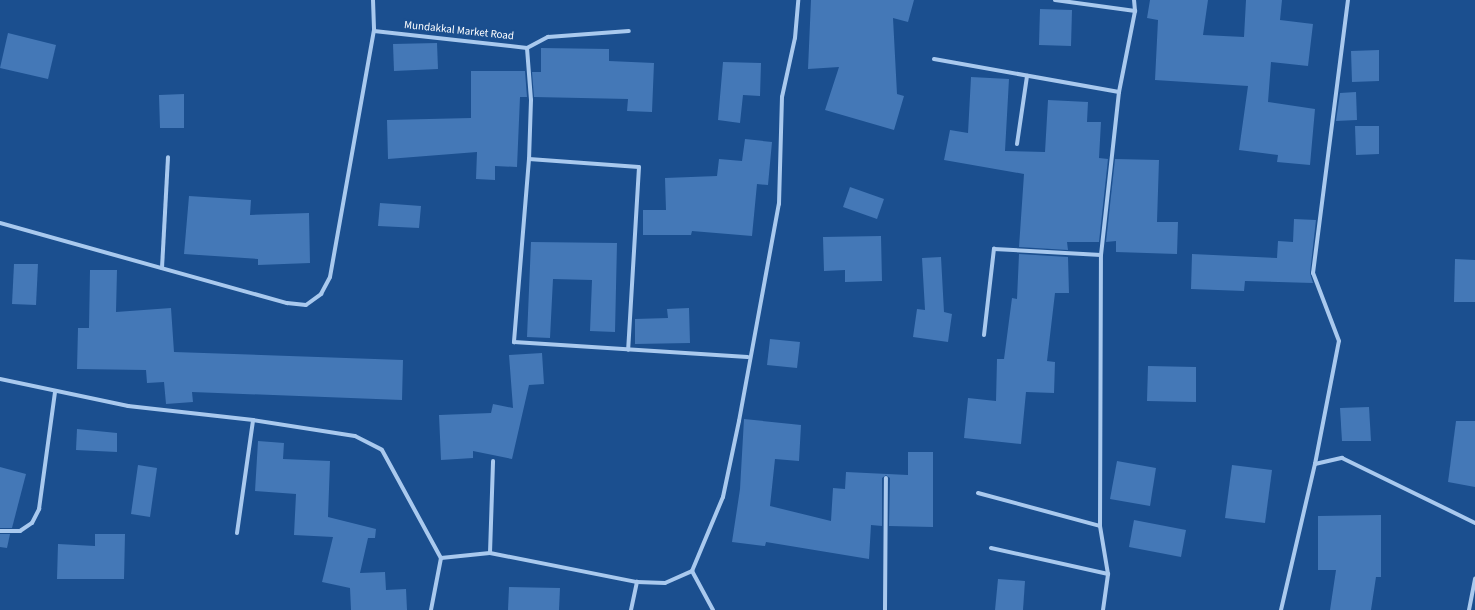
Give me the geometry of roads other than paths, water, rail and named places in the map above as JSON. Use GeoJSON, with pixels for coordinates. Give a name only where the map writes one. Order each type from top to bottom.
{"type":"FeatureCollection","features":[{"type":"Feature","properties":{"kind":"street"},"geometry":{"type":"LineString","coordinates":[[0,222],[287,303],[306,305],[321,294],[330,277],[374,31],[373,0]]}},
{"type":"Feature","properties":{"kind":"street"},"geometry":{"type":"LineString","coordinates":[[440,558],[490,553],[637,582],[665,583],[692,571],[723,497],[748,357],[779,204],[782,97],[795,38],[798,0]]}},
{"type":"Feature","properties":{"kind":"street"},"geometry":{"type":"LineString","coordinates":[[1055,0],[1135,11]]}},
{"type":"Feature","properties":{"kind":"street"},"geometry":{"type":"LineString","coordinates":[[1103,610],[1108,574],[1100,526],[1101,255],[1119,92],[1135,11],[1134,0]]}},
{"type":"Feature","properties":{"kind":"street"},"geometry":{"type":"LineString","coordinates":[[1281,610],[1315,464],[1339,341],[1313,273],[1348,0]]}},
{"type":"Feature","properties":{"kind":"street","name":"Mundakkal Market Road"},"geometry":{"type":"LineString","coordinates":[[374,31],[527,48],[531,100],[529,159],[514,342],[628,350]]}},
{"type":"Feature","properties":{"kind":"street"},"geometry":{"type":"LineString","coordinates":[[527,48],[548,37],[629,31]]}},
{"type":"Feature","properties":{"kind":"street"},"geometry":{"type":"LineString","coordinates":[[934,59],[1119,92]]}},
{"type":"Feature","properties":{"kind":"street"},"geometry":{"type":"LineString","coordinates":[[1017,144],[1027,76]]}},
{"type":"Feature","properties":{"kind":"street"},"geometry":{"type":"LineString","coordinates":[[162,268],[168,157]]}},
{"type":"Feature","properties":{"kind":"street"},"geometry":{"type":"LineString","coordinates":[[529,159],[639,167],[628,350],[748,357]]}},
{"type":"Feature","properties":{"kind":"street"},"geometry":{"type":"LineString","coordinates":[[984,335],[994,249],[1101,255]]}},
{"type":"Feature","properties":{"kind":"street"},"geometry":{"type":"LineString","coordinates":[[0,378],[55,392],[128,406],[253,420],[355,436],[382,450],[440,558],[431,610]]}},
{"type":"Feature","properties":{"kind":"street"},"geometry":{"type":"LineString","coordinates":[[0,531],[20,531],[32,523],[39,509],[55,392]]}},
{"type":"Feature","properties":{"kind":"street"},"geometry":{"type":"LineString","coordinates":[[237,533],[253,420]]}},
{"type":"Feature","properties":{"kind":"street"},"geometry":{"type":"LineString","coordinates":[[1315,464],[1342,458],[1475,523]]}},
{"type":"Feature","properties":{"kind":"street"},"geometry":{"type":"LineString","coordinates":[[490,553],[493,461]]}},
{"type":"Feature","properties":{"kind":"street"},"geometry":{"type":"LineString","coordinates":[[885,610],[886,478]]}},
{"type":"Feature","properties":{"kind":"street"},"geometry":{"type":"LineString","coordinates":[[978,493],[1100,526]]}},
{"type":"Feature","properties":{"kind":"street"},"geometry":{"type":"LineString","coordinates":[[991,548],[1108,574]]}},
{"type":"Feature","properties":{"kind":"street"},"geometry":{"type":"LineString","coordinates":[[692,571],[713,610]]}},
{"type":"Feature","properties":{"kind":"street"},"geometry":{"type":"LineString","coordinates":[[1469,610],[1475,579]]}},
{"type":"Feature","properties":{"kind":"street"},"geometry":{"type":"LineString","coordinates":[[631,610],[637,582]]}}]}
